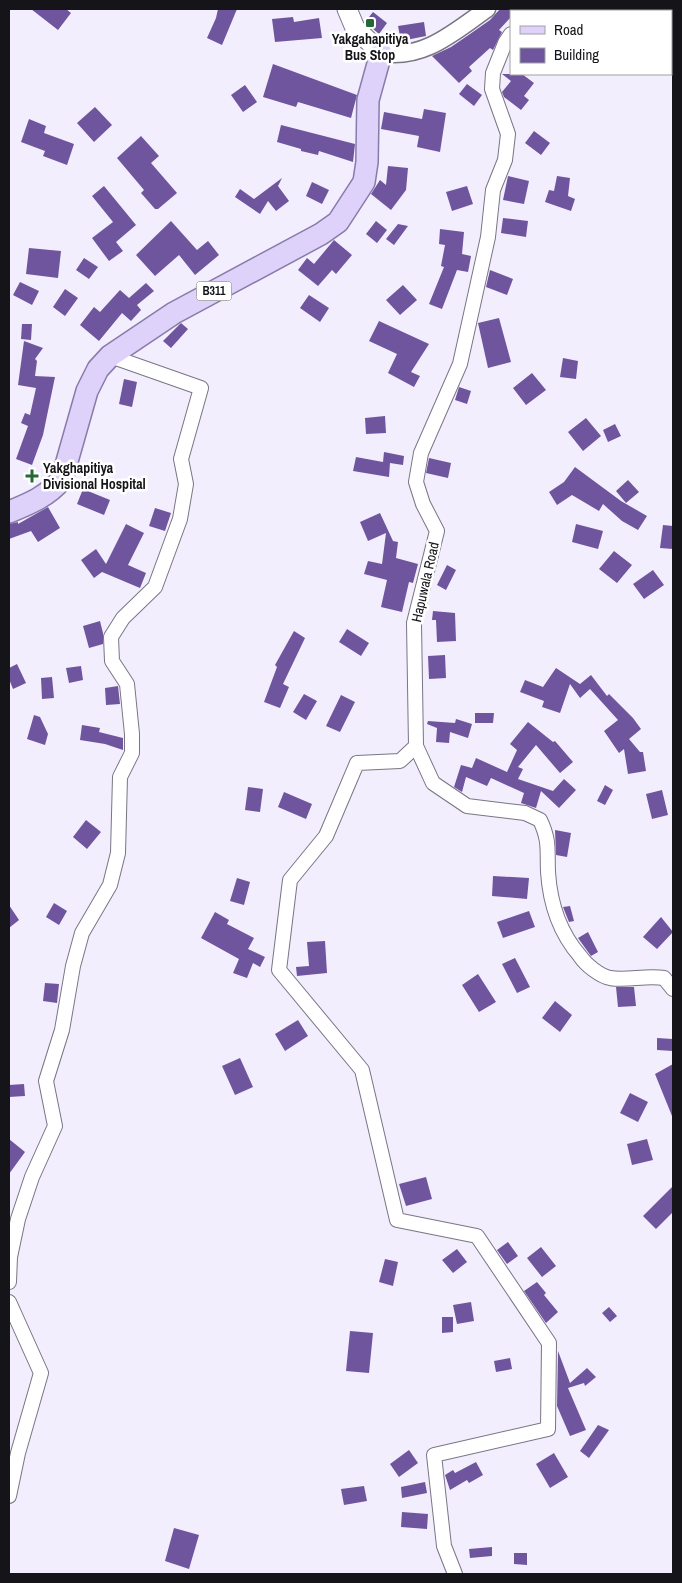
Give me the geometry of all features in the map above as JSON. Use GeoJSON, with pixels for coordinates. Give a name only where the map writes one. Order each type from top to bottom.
{"type":"FeatureCollection","features":[{"type":"Feature","properties":{"kind":"main road"},"geometry":{"type":"LineString","coordinates":[[347,9],[355,28],[381,53]]}},
{"type":"Feature","properties":{"kind":"main road","name":"B311"},"geometry":{"type":"LineString","coordinates":[[9,512],[53,490],[62,479],[87,391],[98,369],[110,356],[174,313],[321,234],[338,222],[364,182],[367,162],[368,100],[381,53]]}},
{"type":"Feature","properties":{"kind":"street"},"geometry":{"type":"LineString","coordinates":[[381,53],[404,55],[425,49],[444,39],[487,9]]}},
{"type":"Feature","properties":{"kind":"street","name":"Hapuwala Road"},"geometry":{"type":"LineString","coordinates":[[510,36],[493,73],[492,89],[508,134],[506,160],[493,190],[488,237],[460,364],[420,454],[416,482],[423,504],[437,531],[414,623],[416,746],[433,783],[467,806],[526,813],[540,820],[548,836],[548,873],[555,912],[568,942],[586,964],[610,978],[648,976],[664,978],[673,990]]}},
{"type":"Feature","properties":{"kind":"street"},"geometry":{"type":"LineString","coordinates":[[9,1282],[10,1257],[18,1219],[32,1177],[55,1126],[46,1081],[62,1030],[73,966],[82,933],[110,885],[118,853],[120,777],[132,753],[132,734],[127,684],[112,661],[110,637],[123,618],[155,587],[177,527],[186,484],[181,459],[201,388],[110,356]]}},
{"type":"Feature","properties":{"kind":"street"},"geometry":{"type":"LineString","coordinates":[[416,746],[400,761],[357,763],[326,836],[290,880],[279,970],[362,1070],[397,1220],[477,1236],[549,1343],[548,1429],[434,1455],[444,1546],[456,1574]]}},
{"type":"Feature","properties":{"kind":"street"},"geometry":{"type":"LineString","coordinates":[[9,1302],[41,1373],[18,1453],[9,1496]]}},
{"type":"Feature","properties":{"kind":"building"},"geometry":{"type":"Polygon","coordinates":[[[31,9],[66,9],[71,13],[58,30],[31,9]]]}},
{"type":"Feature","properties":{"kind":"building"},"geometry":{"type":"Polygon","coordinates":[[[218,9],[237,9],[222,45],[207,38],[218,9]]]}},
{"type":"Feature","properties":{"kind":"building"},"geometry":{"type":"Polygon","coordinates":[[[500,9],[516,9],[510,10],[510,18],[499,30],[502,32],[493,50],[490,48],[469,67],[472,71],[459,83],[432,56],[451,47],[490,20],[500,9]]]}},
{"type":"Feature","properties":{"kind":"building"},"geometry":{"type":"Polygon","coordinates":[[[373,12],[387,23],[379,34],[365,22],[373,12]]]}},
{"type":"Feature","properties":{"kind":"building"},"geometry":{"type":"Polygon","coordinates":[[[293,17],[294,22],[319,18],[322,38],[275,42],[272,19],[293,17]]]}},
{"type":"Feature","properties":{"kind":"building"},"geometry":{"type":"Polygon","coordinates":[[[424,22],[426,36],[401,41],[398,26],[424,22]]]}},
{"type":"Feature","properties":{"kind":"building"},"geometry":{"type":"Polygon","coordinates":[[[273,64],[357,95],[351,118],[298,102],[296,107],[263,97],[273,64]]]}},
{"type":"Feature","properties":{"kind":"building"},"geometry":{"type":"Polygon","coordinates":[[[502,74],[523,75],[534,83],[524,96],[529,100],[521,110],[504,97],[502,92],[511,81],[502,74]]]}},
{"type":"Feature","properties":{"kind":"building"},"geometry":{"type":"Polygon","coordinates":[[[467,84],[482,95],[474,106],[459,94],[467,84]]]}},
{"type":"Feature","properties":{"kind":"building"},"geometry":{"type":"Polygon","coordinates":[[[245,85],[257,102],[243,112],[231,95],[245,85]]]}},
{"type":"Feature","properties":{"kind":"building"},"geometry":{"type":"Polygon","coordinates":[[[95,107],[112,125],[94,142],[77,123],[95,107]]]}},
{"type":"Feature","properties":{"kind":"building"},"geometry":{"type":"Polygon","coordinates":[[[424,109],[446,113],[440,152],[417,147],[419,136],[381,129],[384,112],[422,119],[424,109]]]}},
{"type":"Feature","properties":{"kind":"building"},"geometry":{"type":"Polygon","coordinates":[[[29,119],[46,126],[44,133],[74,144],[67,165],[43,156],[45,151],[21,142],[29,119]]]}},
{"type":"Feature","properties":{"kind":"building"},"geometry":{"type":"Polygon","coordinates":[[[281,125],[355,144],[353,162],[319,151],[318,155],[301,151],[301,149],[277,142],[281,125]]]}},
{"type":"Feature","properties":{"kind":"building"},"geometry":{"type":"Polygon","coordinates":[[[534,131],[550,143],[541,155],[525,143],[534,131]]]}},
{"type":"Feature","properties":{"kind":"building"},"geometry":{"type":"Polygon","coordinates":[[[141,136],[159,156],[151,163],[177,193],[158,209],[155,209],[141,193],[144,190],[117,158],[141,136]]]}},
{"type":"Feature","properties":{"kind":"building"},"geometry":{"type":"Polygon","coordinates":[[[388,166],[408,168],[406,190],[391,210],[371,194],[380,180],[386,185],[388,166]]]}},
{"type":"Feature","properties":{"kind":"building"},"geometry":{"type":"Polygon","coordinates":[[[508,176],[529,181],[524,204],[503,200],[508,176]]]}},
{"type":"Feature","properties":{"kind":"building"},"geometry":{"type":"Polygon","coordinates":[[[557,176],[570,178],[568,196],[575,199],[571,211],[545,202],[549,190],[554,191],[557,176]]]}},
{"type":"Feature","properties":{"kind":"building"},"geometry":{"type":"Polygon","coordinates":[[[282,178],[278,186],[289,201],[276,211],[268,201],[260,214],[235,197],[240,189],[254,199],[282,178]]]}},
{"type":"Feature","properties":{"kind":"building"},"geometry":{"type":"Polygon","coordinates":[[[312,182],[329,190],[322,204],[306,196],[312,182]]]}},
{"type":"Feature","properties":{"kind":"building"},"geometry":{"type":"Polygon","coordinates":[[[104,186],[136,225],[116,242],[123,251],[109,261],[92,238],[113,222],[92,196],[104,186]]]}},
{"type":"Feature","properties":{"kind":"building"},"geometry":{"type":"Polygon","coordinates":[[[467,186],[473,204],[452,211],[446,192],[467,186]]]}},
{"type":"Feature","properties":{"kind":"building"},"geometry":{"type":"Polygon","coordinates":[[[503,218],[528,221],[526,237],[501,233],[503,218]]]}},
{"type":"Feature","properties":{"kind":"building"},"geometry":{"type":"Polygon","coordinates":[[[171,221],[197,250],[208,241],[219,255],[195,275],[179,255],[155,276],[136,255],[171,221]]]}},
{"type":"Feature","properties":{"kind":"building"},"geometry":{"type":"Polygon","coordinates":[[[376,221],[387,230],[377,243],[366,234],[376,221]]]}},
{"type":"Feature","properties":{"kind":"building"},"geometry":{"type":"Polygon","coordinates":[[[398,224],[408,226],[394,245],[386,239],[398,224]]]}},
{"type":"Feature","properties":{"kind":"building"},"geometry":{"type":"Polygon","coordinates":[[[440,229],[464,232],[462,254],[471,256],[468,272],[457,270],[442,309],[429,304],[444,267],[441,266],[445,245],[439,244],[440,229]]]}},
{"type":"Feature","properties":{"kind":"building"},"geometry":{"type":"Polygon","coordinates":[[[334,240],[352,255],[336,274],[332,270],[318,286],[298,270],[307,258],[314,264],[334,240]]]}},
{"type":"Feature","properties":{"kind":"building"},"geometry":{"type":"Polygon","coordinates":[[[29,248],[61,251],[58,278],[26,274],[29,248]]]}},
{"type":"Feature","properties":{"kind":"building"},"geometry":{"type":"Polygon","coordinates":[[[84,258],[98,267],[89,279],[76,270],[84,258]]]}},
{"type":"Feature","properties":{"kind":"building"},"geometry":{"type":"Polygon","coordinates":[[[490,270],[513,279],[507,295],[486,287],[490,270]]]}},
{"type":"Feature","properties":{"kind":"building"},"geometry":{"type":"Polygon","coordinates":[[[20,282],[39,291],[32,305],[13,295],[20,282]]]}},
{"type":"Feature","properties":{"kind":"building"},"geometry":{"type":"Polygon","coordinates":[[[146,283],[154,291],[137,305],[141,310],[131,321],[122,313],[99,341],[80,325],[94,307],[100,312],[120,290],[129,298],[146,283]]]}},
{"type":"Feature","properties":{"kind":"building"},"geometry":{"type":"Polygon","coordinates":[[[403,285],[417,300],[400,315],[386,300],[403,285]]]}},
{"type":"Feature","properties":{"kind":"building"},"geometry":{"type":"Polygon","coordinates":[[[65,289],[78,298],[65,316],[53,307],[65,289]]]}},
{"type":"Feature","properties":{"kind":"building"},"geometry":{"type":"Polygon","coordinates":[[[309,295],[329,308],[320,322],[300,308],[309,295]]]}},
{"type":"Feature","properties":{"kind":"building"},"geometry":{"type":"Polygon","coordinates":[[[499,318],[511,362],[488,368],[478,323],[499,318]]]}},
{"type":"Feature","properties":{"kind":"building"},"geometry":{"type":"Polygon","coordinates":[[[379,321],[429,344],[411,372],[420,376],[414,387],[388,373],[397,354],[369,341],[379,321]]]}},
{"type":"Feature","properties":{"kind":"building"},"geometry":{"type":"Polygon","coordinates":[[[181,323],[188,329],[171,348],[163,341],[181,323]]]}},
{"type":"Feature","properties":{"kind":"building"},"geometry":{"type":"Polygon","coordinates":[[[22,324],[32,324],[31,340],[21,339],[22,324]]]}},
{"type":"Feature","properties":{"kind":"building"},"geometry":{"type":"Polygon","coordinates":[[[24,341],[43,348],[35,359],[37,361],[35,376],[55,377],[43,435],[32,465],[16,459],[28,426],[21,423],[25,413],[30,415],[36,388],[18,385],[24,341]]]}},
{"type":"Feature","properties":{"kind":"building"},"geometry":{"type":"Polygon","coordinates":[[[563,358],[578,361],[576,379],[560,377],[563,358]]]}},
{"type":"Feature","properties":{"kind":"building"},"geometry":{"type":"Polygon","coordinates":[[[532,373],[546,390],[526,405],[513,388],[532,373]]]}},
{"type":"Feature","properties":{"kind":"building"},"geometry":{"type":"Polygon","coordinates":[[[124,379],[137,382],[132,407],[119,404],[124,379]]]}},
{"type":"Feature","properties":{"kind":"building"},"geometry":{"type":"Polygon","coordinates":[[[459,387],[471,391],[467,404],[455,400],[459,387]]]}},
{"type":"Feature","properties":{"kind":"building"},"geometry":{"type":"Polygon","coordinates":[[[385,416],[386,433],[366,434],[365,418],[385,416]]]}},
{"type":"Feature","properties":{"kind":"building"},"geometry":{"type":"Polygon","coordinates":[[[586,418],[601,436],[583,451],[568,432],[586,418]]]}},
{"type":"Feature","properties":{"kind":"building"},"geometry":{"type":"Polygon","coordinates":[[[615,424],[621,436],[608,442],[603,430],[615,424]]]}},
{"type":"Feature","properties":{"kind":"building"},"geometry":{"type":"Polygon","coordinates":[[[384,452],[404,456],[403,465],[390,463],[389,477],[353,471],[356,457],[383,462],[384,452]]]}},
{"type":"Feature","properties":{"kind":"building"},"geometry":{"type":"Polygon","coordinates":[[[429,458],[451,463],[448,478],[426,473],[429,458]]]}},
{"type":"Feature","properties":{"kind":"building"},"geometry":{"type":"Polygon","coordinates":[[[575,467],[621,501],[647,516],[638,530],[622,521],[603,504],[599,511],[572,495],[557,505],[549,492],[564,482],[575,467]]]}},
{"type":"Feature","properties":{"kind":"building"},"geometry":{"type":"Polygon","coordinates":[[[628,480],[639,492],[626,503],[616,491],[628,480]]]}},
{"type":"Feature","properties":{"kind":"building"},"geometry":{"type":"Polygon","coordinates":[[[83,489],[110,500],[104,515],[77,504],[83,489]]]}},
{"type":"Feature","properties":{"kind":"building"},"geometry":{"type":"Polygon","coordinates":[[[48,507],[60,528],[38,542],[31,531],[9,539],[9,524],[18,522],[18,524],[48,507]]]}},
{"type":"Feature","properties":{"kind":"building"},"geometry":{"type":"Polygon","coordinates":[[[155,508],[171,513],[165,531],[149,526],[155,508]]]}},
{"type":"Feature","properties":{"kind":"building"},"geometry":{"type":"Polygon","coordinates":[[[380,513],[393,541],[398,542],[396,558],[418,564],[413,583],[409,582],[402,612],[381,607],[387,580],[364,574],[368,561],[382,564],[386,533],[368,541],[360,522],[380,513]]]}},
{"type":"Feature","properties":{"kind":"building"},"geometry":{"type":"Polygon","coordinates":[[[126,524],[144,533],[128,565],[146,573],[140,588],[102,572],[94,578],[81,560],[96,549],[106,564],[126,524]]]}},
{"type":"Feature","properties":{"kind":"building"},"geometry":{"type":"Polygon","coordinates":[[[576,524],[603,531],[598,549],[572,542],[576,524]]]}},
{"type":"Feature","properties":{"kind":"building"},"geometry":{"type":"Polygon","coordinates":[[[663,525],[673,526],[673,549],[660,548],[663,525]]]}},
{"type":"Feature","properties":{"kind":"building"},"geometry":{"type":"Polygon","coordinates":[[[614,551],[632,565],[617,583],[599,569],[614,551]]]}},
{"type":"Feature","properties":{"kind":"building"},"geometry":{"type":"Polygon","coordinates":[[[447,565],[456,570],[446,590],[437,585],[447,565]]]}},
{"type":"Feature","properties":{"kind":"building"},"geometry":{"type":"Polygon","coordinates":[[[653,570],[664,585],[644,599],[633,584],[653,570]]]}},
{"type":"Feature","properties":{"kind":"building"},"geometry":{"type":"Polygon","coordinates":[[[433,611],[455,613],[456,641],[437,642],[436,620],[432,620],[433,611]]]}},
{"type":"Feature","properties":{"kind":"building"},"geometry":{"type":"Polygon","coordinates":[[[100,621],[103,644],[89,648],[83,626],[100,621]]]}},
{"type":"Feature","properties":{"kind":"building"},"geometry":{"type":"Polygon","coordinates":[[[347,629],[369,643],[361,656],[339,642],[347,629]]]}},
{"type":"Feature","properties":{"kind":"building"},"geometry":{"type":"Polygon","coordinates":[[[294,631],[305,638],[283,684],[289,687],[280,708],[264,702],[277,667],[275,665],[294,631]]]}},
{"type":"Feature","properties":{"kind":"building"},"geometry":{"type":"Polygon","coordinates":[[[445,655],[446,678],[429,679],[428,656],[445,655]]]}},
{"type":"Feature","properties":{"kind":"building"},"geometry":{"type":"Polygon","coordinates":[[[17,664],[26,683],[13,689],[9,679],[9,668],[17,664]]]}},
{"type":"Feature","properties":{"kind":"building"},"geometry":{"type":"Polygon","coordinates":[[[81,666],[83,680],[69,683],[66,668],[81,666]]]}},
{"type":"Feature","properties":{"kind":"building"},"geometry":{"type":"Polygon","coordinates":[[[556,668],[580,684],[591,675],[607,696],[609,694],[633,718],[641,729],[629,739],[640,752],[643,752],[646,771],[628,774],[624,749],[619,753],[604,731],[618,720],[590,689],[580,698],[570,684],[560,713],[542,707],[544,701],[520,692],[525,680],[543,687],[556,668]]]}},
{"type":"Feature","properties":{"kind":"building"},"geometry":{"type":"Polygon","coordinates":[[[52,677],[54,698],[42,699],[41,678],[52,677]]]}},
{"type":"Feature","properties":{"kind":"building"},"geometry":{"type":"Polygon","coordinates":[[[118,686],[120,704],[106,705],[105,688],[118,686]]]}},
{"type":"Feature","properties":{"kind":"building"},"geometry":{"type":"Polygon","coordinates":[[[304,694],[317,701],[306,720],[293,712],[304,694]]]}},
{"type":"Feature","properties":{"kind":"building"},"geometry":{"type":"Polygon","coordinates":[[[341,695],[355,702],[340,732],[326,726],[341,695]]]}},
{"type":"Feature","properties":{"kind":"building"},"geometry":{"type":"Polygon","coordinates":[[[475,713],[494,713],[493,723],[475,723],[475,713]]]}},
{"type":"Feature","properties":{"kind":"building"},"geometry":{"type":"Polygon","coordinates":[[[34,715],[40,717],[48,734],[45,745],[27,739],[34,715]]]}},
{"type":"Feature","properties":{"kind":"building"},"geometry":{"type":"Polygon","coordinates":[[[456,719],[472,724],[468,738],[450,732],[449,743],[436,742],[437,728],[427,724],[428,721],[455,723],[456,719]]]}},
{"type":"Feature","properties":{"kind":"building"},"geometry":{"type":"Polygon","coordinates":[[[528,722],[553,742],[555,741],[573,762],[560,773],[536,745],[518,767],[523,769],[518,779],[553,791],[564,779],[576,790],[559,808],[541,791],[536,808],[521,803],[524,793],[491,778],[487,786],[466,777],[462,792],[454,787],[461,765],[472,768],[476,758],[507,772],[517,750],[510,744],[528,722]]]}},
{"type":"Feature","properties":{"kind":"building"},"geometry":{"type":"Polygon","coordinates":[[[82,725],[100,728],[99,732],[123,738],[123,750],[105,744],[80,740],[82,725]]]}},
{"type":"Feature","properties":{"kind":"building"},"geometry":{"type":"Polygon","coordinates":[[[605,785],[613,790],[605,805],[597,801],[605,785]]]}},
{"type":"Feature","properties":{"kind":"building"},"geometry":{"type":"Polygon","coordinates":[[[248,787],[263,789],[260,812],[245,810],[248,787]]]}},
{"type":"Feature","properties":{"kind":"building"},"geometry":{"type":"Polygon","coordinates":[[[662,790],[668,815],[652,819],[646,794],[662,790]]]}},
{"type":"Feature","properties":{"kind":"building"},"geometry":{"type":"Polygon","coordinates":[[[284,792],[312,804],[306,819],[278,807],[284,792]]]}},
{"type":"Feature","properties":{"kind":"building"},"geometry":{"type":"Polygon","coordinates":[[[86,820],[101,832],[87,849],[73,837],[86,820]]]}},
{"type":"Feature","properties":{"kind":"building"},"geometry":{"type":"Polygon","coordinates":[[[555,830],[571,833],[567,857],[556,855],[555,830]]]}},
{"type":"Feature","properties":{"kind":"building"},"geometry":{"type":"Polygon","coordinates":[[[493,876],[529,878],[527,899],[492,896],[493,876]]]}},
{"type":"Feature","properties":{"kind":"building"},"geometry":{"type":"Polygon","coordinates":[[[237,878],[250,882],[244,905],[230,901],[237,878]]]}},
{"type":"Feature","properties":{"kind":"building"},"geometry":{"type":"Polygon","coordinates":[[[54,903],[67,911],[59,925],[46,917],[54,903]]]}},
{"type":"Feature","properties":{"kind":"building"},"geometry":{"type":"Polygon","coordinates":[[[9,905],[19,920],[9,928],[9,905]]]}},
{"type":"Feature","properties":{"kind":"building"},"geometry":{"type":"Polygon","coordinates":[[[570,906],[574,921],[569,922],[563,907],[570,906]]]}},
{"type":"Feature","properties":{"kind":"building"},"geometry":{"type":"Polygon","coordinates":[[[529,911],[535,927],[503,938],[497,922],[529,911]]]}},
{"type":"Feature","properties":{"kind":"building"},"geometry":{"type":"Polygon","coordinates":[[[215,912],[229,920],[227,924],[254,938],[248,949],[265,957],[260,967],[253,963],[247,978],[233,973],[239,959],[201,938],[215,912]]]}},
{"type":"Feature","properties":{"kind":"building"},"geometry":{"type":"Polygon","coordinates":[[[661,917],[673,932],[657,949],[643,937],[661,917]]]}},
{"type":"Feature","properties":{"kind":"building"},"geometry":{"type":"Polygon","coordinates":[[[588,932],[598,952],[591,956],[578,938],[588,932]]]}},
{"type":"Feature","properties":{"kind":"building"},"geometry":{"type":"Polygon","coordinates":[[[325,941],[327,973],[297,976],[296,967],[309,966],[307,942],[325,941]]]}},
{"type":"Feature","properties":{"kind":"building"},"geometry":{"type":"Polygon","coordinates":[[[515,958],[530,987],[517,993],[502,964],[515,958]]]}},
{"type":"Feature","properties":{"kind":"building"},"geometry":{"type":"Polygon","coordinates":[[[478,974],[496,1002],[479,1012],[462,985],[478,974]]]}},
{"type":"Feature","properties":{"kind":"building"},"geometry":{"type":"Polygon","coordinates":[[[45,983],[59,984],[57,1003],[43,1001],[45,983]]]}},
{"type":"Feature","properties":{"kind":"building"},"geometry":{"type":"Polygon","coordinates":[[[616,987],[634,987],[636,1006],[618,1007],[616,987]]]}},
{"type":"Feature","properties":{"kind":"building"},"geometry":{"type":"Polygon","coordinates":[[[555,1001],[572,1015],[560,1032],[542,1018],[555,1001]]]}},
{"type":"Feature","properties":{"kind":"building"},"geometry":{"type":"Polygon","coordinates":[[[298,1020],[308,1036],[285,1051],[275,1034],[298,1020]]]}},
{"type":"Feature","properties":{"kind":"building"},"geometry":{"type":"Polygon","coordinates":[[[657,1038],[673,1039],[673,1051],[657,1050],[657,1038]]]}},
{"type":"Feature","properties":{"kind":"building"},"geometry":{"type":"Polygon","coordinates":[[[240,1058],[253,1087],[235,1095],[222,1066],[240,1058]]]}},
{"type":"Feature","properties":{"kind":"building"},"geometry":{"type":"Polygon","coordinates":[[[673,1064],[673,1116],[672,1116],[655,1074],[673,1064]]]}},
{"type":"Feature","properties":{"kind":"building"},"geometry":{"type":"Polygon","coordinates":[[[24,1084],[25,1096],[9,1097],[9,1085],[24,1084]]]}},
{"type":"Feature","properties":{"kind":"building"},"geometry":{"type":"Polygon","coordinates":[[[630,1093],[648,1102],[638,1122],[620,1113],[630,1093]]]}},
{"type":"Feature","properties":{"kind":"building"},"geometry":{"type":"Polygon","coordinates":[[[9,1139],[25,1152],[9,1174],[9,1139]]]}},
{"type":"Feature","properties":{"kind":"building"},"geometry":{"type":"Polygon","coordinates":[[[647,1139],[653,1160],[632,1165],[627,1144],[647,1139]]]}},
{"type":"Feature","properties":{"kind":"building"},"geometry":{"type":"Polygon","coordinates":[[[426,1177],[432,1199],[406,1206],[399,1184],[426,1177]]]}},
{"type":"Feature","properties":{"kind":"building"},"geometry":{"type":"Polygon","coordinates":[[[673,1186],[673,1212],[656,1229],[643,1216],[673,1186]]]}},
{"type":"Feature","properties":{"kind":"building"},"geometry":{"type":"Polygon","coordinates":[[[508,1242],[518,1256],[507,1264],[497,1250],[508,1242]]]}},
{"type":"Feature","properties":{"kind":"building"},"geometry":{"type":"Polygon","coordinates":[[[541,1247],[556,1266],[542,1277],[527,1258],[541,1247]]]}},
{"type":"Feature","properties":{"kind":"building"},"geometry":{"type":"Polygon","coordinates":[[[457,1249],[467,1262],[453,1273],[442,1260],[457,1249]]]}},
{"type":"Feature","properties":{"kind":"building"},"geometry":{"type":"Polygon","coordinates":[[[385,1259],[398,1262],[393,1286],[379,1282],[385,1259]]]}},
{"type":"Feature","properties":{"kind":"building"},"geometry":{"type":"Polygon","coordinates":[[[537,1282],[546,1293],[544,1295],[558,1312],[546,1323],[524,1291],[537,1282]]]}},
{"type":"Feature","properties":{"kind":"building"},"geometry":{"type":"Polygon","coordinates":[[[471,1302],[474,1321],[457,1324],[453,1305],[471,1302]]]}},
{"type":"Feature","properties":{"kind":"building"},"geometry":{"type":"Polygon","coordinates":[[[609,1307],[617,1316],[610,1322],[602,1313],[609,1307]]]}},
{"type":"Feature","properties":{"kind":"building"},"geometry":{"type":"Polygon","coordinates":[[[442,1317],[453,1317],[453,1332],[442,1333],[442,1317]]]}},
{"type":"Feature","properties":{"kind":"building"},"geometry":{"type":"Polygon","coordinates":[[[350,1331],[373,1333],[369,1373],[346,1371],[350,1331]]]}},
{"type":"Feature","properties":{"kind":"building"},"geometry":{"type":"Polygon","coordinates":[[[558,1351],[570,1383],[587,1368],[596,1377],[585,1386],[584,1383],[568,1388],[586,1430],[570,1436],[557,1406],[558,1351]]]}},
{"type":"Feature","properties":{"kind":"building"},"geometry":{"type":"Polygon","coordinates":[[[510,1358],[512,1369],[496,1372],[494,1361],[510,1358]]]}},
{"type":"Feature","properties":{"kind":"building"},"geometry":{"type":"Polygon","coordinates":[[[598,1425],[609,1430],[589,1458],[580,1451],[598,1425]]]}},
{"type":"Feature","properties":{"kind":"building"},"geometry":{"type":"Polygon","coordinates":[[[409,1450],[418,1463],[399,1477],[390,1464],[409,1450]]]}},
{"type":"Feature","properties":{"kind":"building"},"geometry":{"type":"Polygon","coordinates":[[[554,1453],[568,1477],[550,1488],[536,1464],[554,1453]]]}},
{"type":"Feature","properties":{"kind":"building"},"geometry":{"type":"Polygon","coordinates":[[[476,1462],[483,1475],[469,1483],[467,1480],[450,1490],[445,1475],[453,1470],[455,1473],[476,1462]]]}},
{"type":"Feature","properties":{"kind":"building"},"geometry":{"type":"Polygon","coordinates":[[[425,1482],[427,1493],[402,1498],[401,1487],[425,1482]]]}},
{"type":"Feature","properties":{"kind":"building"},"geometry":{"type":"Polygon","coordinates":[[[364,1486],[367,1501],[344,1505],[341,1489],[364,1486]]]}},
{"type":"Feature","properties":{"kind":"building"},"geometry":{"type":"Polygon","coordinates":[[[402,1512],[428,1514],[427,1529],[401,1527],[402,1512]]]}},
{"type":"Feature","properties":{"kind":"building"},"geometry":{"type":"Polygon","coordinates":[[[174,1528],[199,1535],[189,1569],[165,1561],[174,1528]]]}},
{"type":"Feature","properties":{"kind":"building"},"geometry":{"type":"Polygon","coordinates":[[[492,1547],[492,1556],[470,1558],[469,1549],[492,1547]]]}},
{"type":"Feature","properties":{"kind":"building"},"geometry":{"type":"Polygon","coordinates":[[[514,1553],[527,1553],[527,1565],[514,1564],[514,1553]]]}},
{"type":"Feature","properties":{"kind":"place","name":"Yakgahapitiya Bus Stop"},"geometry":{"type":"Point","coordinates":[370,23]}},
{"type":"Feature","properties":{"kind":"place","name":"Yakghapitiya Divisional Hospital"},"geometry":{"type":"Point","coordinates":[32,476]}}]}
